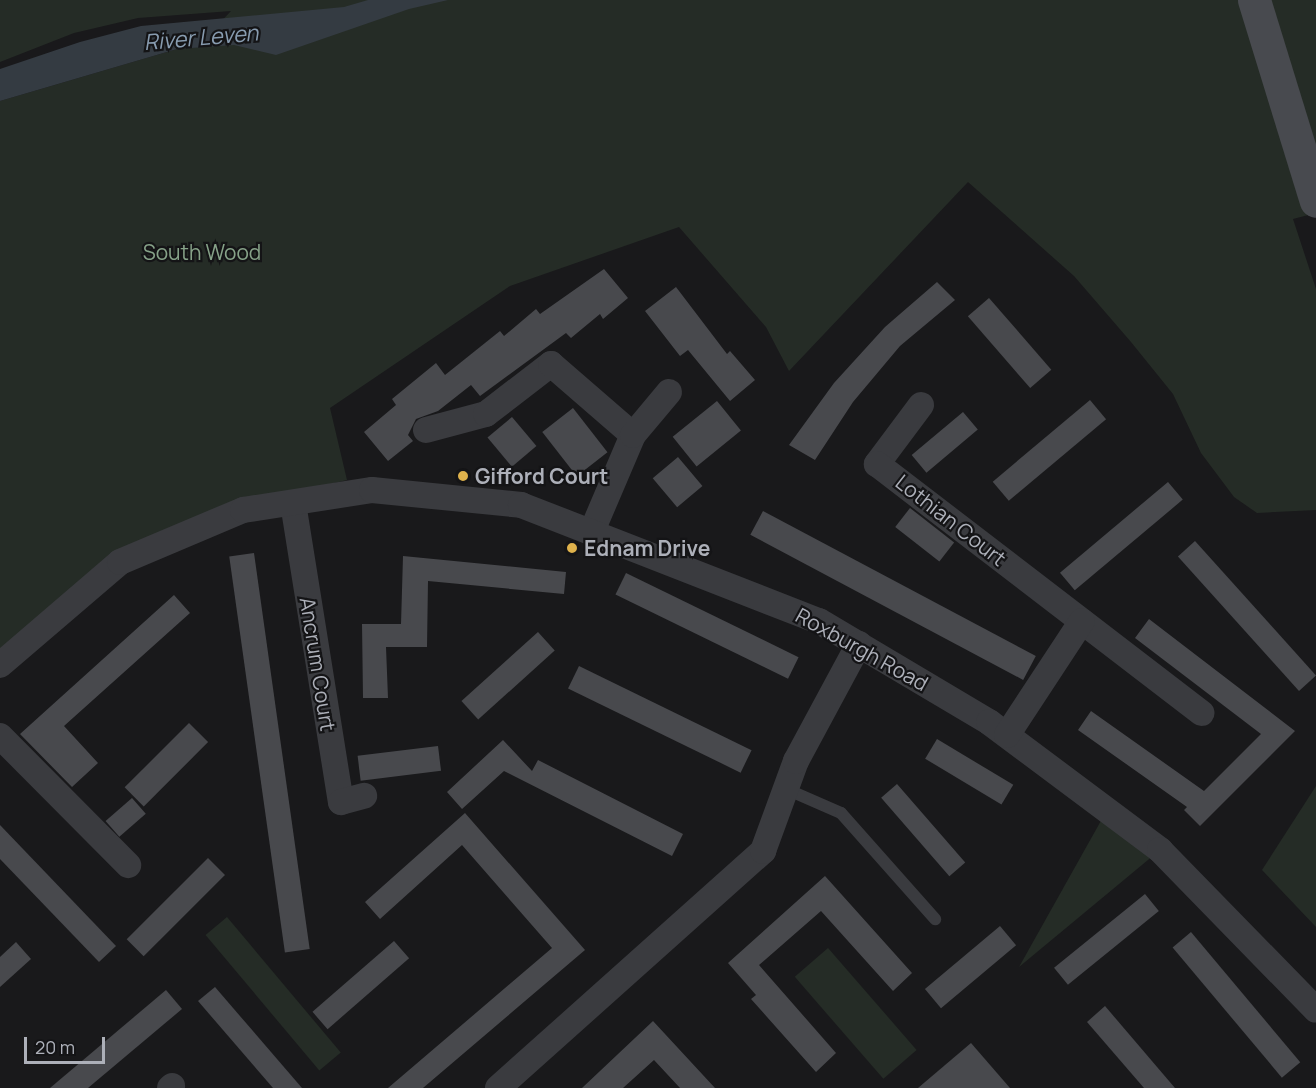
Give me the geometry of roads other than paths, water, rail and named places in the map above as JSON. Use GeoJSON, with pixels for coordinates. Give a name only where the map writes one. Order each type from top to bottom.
{"type":"FeatureCollection","features":[{"type":"Feature","properties":{"kind":"main road"},"geometry":{"type":"LineString","coordinates":[[1254,0],[1316,201]]}},
{"type":"Feature","properties":{"kind":"street"},"geometry":{"type":"LineString","coordinates":[[426,430],[486,414],[551,364],[633,435]]}},
{"type":"Feature","properties":{"kind":"street"},"geometry":{"type":"LineString","coordinates":[[592,531],[633,435],[669,392]]}},
{"type":"Feature","properties":{"kind":"street","name":"Lothian Court"},"geometry":{"type":"LineString","coordinates":[[921,405],[877,464],[1202,713]]}},
{"type":"Feature","properties":{"kind":"street","name":"Roxburgh Road"},"geometry":{"type":"LineString","coordinates":[[0,665],[120,562],[243,510],[372,490],[521,505],[819,621],[1007,735],[1160,850],[1316,1010]]}},
{"type":"Feature","properties":{"kind":"street","name":"Ancrum Court"},"geometry":{"type":"LineString","coordinates":[[293,502],[340,802],[364,796]]}},
{"type":"Feature","properties":{"kind":"street"},"geometry":{"type":"LineString","coordinates":[[1007,735],[1082,621]]}},
{"type":"Feature","properties":{"kind":"street"},"geometry":{"type":"LineString","coordinates":[[498,1088],[763,851],[786,789],[859,644]]}},
{"type":"Feature","properties":{"kind":"street"},"geometry":{"type":"LineString","coordinates":[[0,736],[128,865]]}},
{"type":"Feature","properties":{"kind":"lane"},"geometry":{"type":"LineString","coordinates":[[786,789],[841,813],[935,919]]}},
{"type":"Feature","properties":{"kind":"water","name":"River Leven"},"geometry":{"type":"Polygon","coordinates":[[[368,0],[448,0],[409,9],[276,55],[234,45],[177,49],[0,101],[0,69],[80,42],[141,26],[344,7],[368,0]]]}},
{"type":"Feature","properties":{"kind":"place","name":"Gifford Court"},"geometry":{"type":"Point","coordinates":[463,476]}},
{"type":"Feature","properties":{"kind":"place","name":"Ednam Drive"},"geometry":{"type":"Point","coordinates":[572,548]}},
{"type":"Feature","properties":{"kind":"park label","name":"South Wood"},"geometry":{"type":"Point","coordinates":[202,252]}}]}
